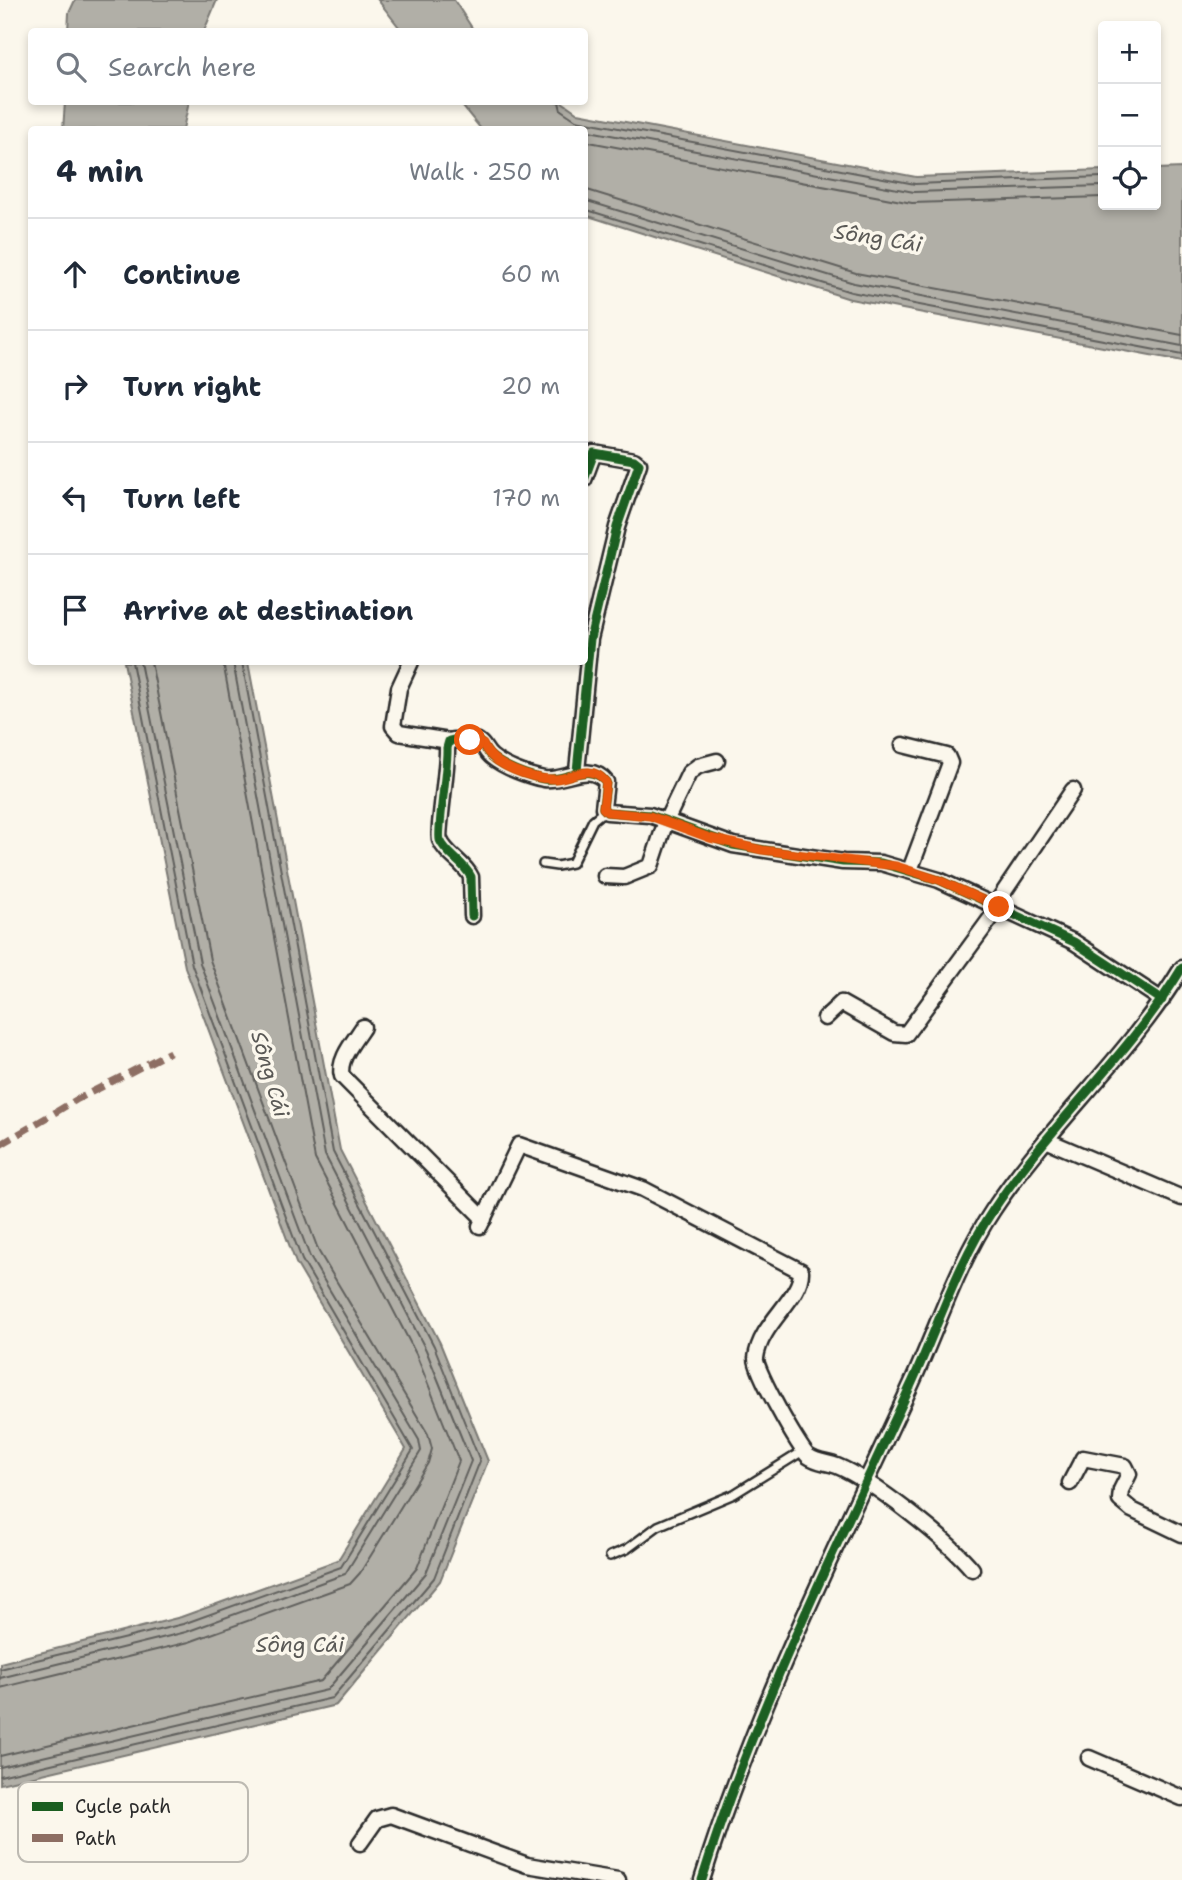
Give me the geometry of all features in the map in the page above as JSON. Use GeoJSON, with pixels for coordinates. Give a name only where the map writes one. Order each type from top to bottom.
{"type":"FeatureCollection","features":[{"type":"Feature","properties":{"kind":"street"},"geometry":{"type":"LineString","coordinates":[[588,469],[594,453],[634,460],[639,464],[617,527],[590,639],[588,659]]}},
{"type":"Feature","properties":{"kind":"street"},"geometry":{"type":"LineString","coordinates":[[410,665],[399,688],[393,726],[399,733],[449,741],[478,741],[492,757],[534,776],[559,779],[577,771],[604,779],[604,811],[650,816],[733,845],[843,862],[881,863],[910,870],[1074,942],[1162,1000]]}},
{"type":"Feature","properties":{"kind":"street"},"geometry":{"type":"LineString","coordinates":[[577,771],[587,665]]}},
{"type":"Feature","properties":{"kind":"street"},"geometry":{"type":"LineString","coordinates":[[449,741],[445,801],[439,834],[446,849],[471,877],[472,916]]}},
{"type":"Feature","properties":{"kind":"street"},"geometry":{"type":"LineString","coordinates":[[903,746],[947,756],[950,763],[910,870]]}},
{"type":"Feature","properties":{"kind":"street"},"geometry":{"type":"LineString","coordinates":[[605,876],[624,877],[651,866],[666,821],[689,773],[698,766],[717,761]]}},
{"type":"Feature","properties":{"kind":"street"},"geometry":{"type":"LineString","coordinates":[[825,1018],[841,1003],[894,1033],[906,1034],[997,906],[1073,790]]}},
{"type":"Feature","properties":{"kind":"street"},"geometry":{"type":"LineString","coordinates":[[702,1880],[748,1746],[806,1607],[982,1228],[1014,1179],[1094,1080],[1139,1031],[1181,971]]}},
{"type":"Feature","properties":{"kind":"street"},"geometry":{"type":"LineString","coordinates":[[363,1027],[344,1057],[342,1076],[482,1222],[519,1145],[643,1189],[802,1271],[795,1291],[774,1317],[755,1359],[760,1374],[803,1451],[817,1461],[838,1466],[864,1482],[949,1543],[972,1569]]}},
{"type":"Feature","properties":{"kind":"street"},"geometry":{"type":"LineString","coordinates":[[1046,1140],[1182,1198]]}},
{"type":"Feature","properties":{"kind":"street"},"geometry":{"type":"LineString","coordinates":[[1070,1483],[1083,1458],[1125,1466],[1129,1474],[1121,1490],[1120,1500],[1132,1510],[1182,1534]]}},
{"type":"Feature","properties":{"kind":"street"},"geometry":{"type":"LineString","coordinates":[[1089,1758],[1182,1798]]}},
{"type":"Feature","properties":{"kind":"street"},"geometry":{"type":"LineString","coordinates":[[360,1843],[377,1819],[391,1815],[527,1865],[618,1880]]}},
{"type":"Feature","properties":{"kind":"lane"},"geometry":{"type":"LineString","coordinates":[[542,864],[557,866],[572,863],[593,820],[604,811]]}},
{"type":"Feature","properties":{"kind":"lane"},"geometry":{"type":"LineString","coordinates":[[610,1556],[627,1549],[658,1526],[734,1494],[803,1451]]}},
{"type":"Feature","properties":{"kind":"water"},"geometry":{"type":"Polygon","coordinates":[[[75,0],[217,0],[205,28],[68,28],[69,13],[75,0]]]}},
{"type":"Feature","properties":{"kind":"water"},"geometry":{"type":"Polygon","coordinates":[[[378,0],[454,0],[472,28],[400,28],[378,0]]]}},
{"type":"Feature","properties":{"kind":"water"},"geometry":{"type":"Polygon","coordinates":[[[65,105],[188,105],[184,126],[63,126],[65,105]]]}},
{"type":"Feature","properties":{"kind":"water","name":"Sông Cái"},"geometry":{"type":"Polygon","coordinates":[[[461,105],[566,105],[578,113],[916,177],[1098,170],[1098,210],[1161,210],[1161,169],[1182,168],[1182,362],[850,299],[588,216],[588,126],[479,126],[461,105]]]}},
{"type":"Feature","properties":{"kind":"water","name":"Sông Cái"},"geometry":{"type":"Polygon","coordinates":[[[125,665],[249,665],[340,1150],[440,1343],[488,1461],[440,1581],[336,1705],[0,1784],[0,1663],[181,1617],[338,1560],[406,1449],[296,1263],[185,967],[125,665]]]}},
{"type":"Feature","properties":{"kind":"marked path"},"geometry":{"type":"LineString","coordinates":[[0,1145],[76,1100],[170,1052]]}},
{"type":"Feature","properties":{"kind":"cycle path"},"geometry":{"type":"LineString","coordinates":[[588,469],[594,453],[634,460],[639,464],[617,527],[590,639],[588,659]]}},
{"type":"Feature","properties":{"kind":"cycle path"},"geometry":{"type":"LineString","coordinates":[[577,771],[587,665]]}},
{"type":"Feature","properties":{"kind":"cycle path"},"geometry":{"type":"LineString","coordinates":[[472,916],[471,877],[440,840],[447,748],[449,741],[453,740],[478,741],[497,761],[538,778],[552,779],[584,773],[599,776],[606,782],[603,808],[607,812],[650,815],[733,845],[843,862],[881,863],[939,880],[1074,942],[1162,1000]]}},
{"type":"Feature","properties":{"kind":"cycle path"},"geometry":{"type":"LineString","coordinates":[[702,1880],[723,1816],[771,1692],[980,1231],[1015,1179],[1138,1031],[1182,968]]}},
{"type":"Feature","properties":{"kind":"route"},"geometry":{"type":"LineString","coordinates":[[470,740],[483,744],[486,751],[500,762],[534,776],[559,779],[577,771],[599,776],[606,782],[603,808],[607,812],[650,816],[733,845],[843,862],[896,866],[939,880],[999,907]]}}]}
